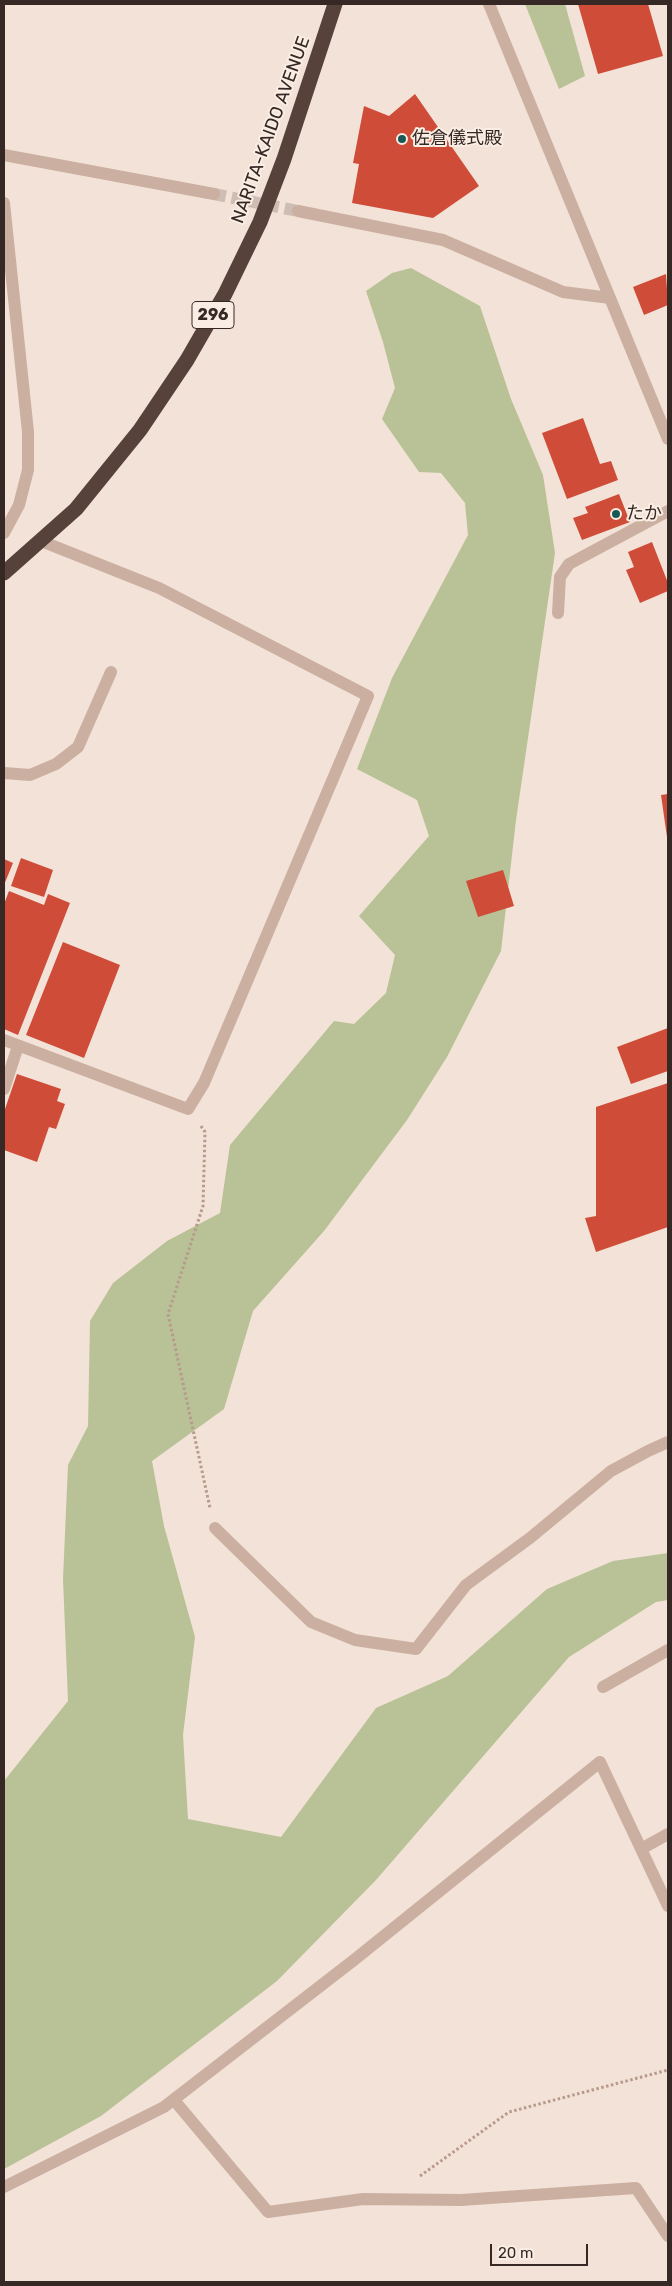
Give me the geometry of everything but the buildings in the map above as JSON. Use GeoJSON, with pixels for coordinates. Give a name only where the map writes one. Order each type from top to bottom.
{"type":"FeatureCollection","features":[{"type":"Feature","properties":{"kind":"highway","name":"NARITA-KAIDO AVENUE"},"geometry":{"type":"LineString","coordinates":[[4,573],[76,509],[140,430],[187,360],[225,294],[260,222],[281,168],[335,4]]}},
{"type":"Feature","properties":{"kind":"street"},"geometry":{"type":"LineString","coordinates":[[489,4],[668,439]]}},
{"type":"Feature","properties":{"kind":"street"},"geometry":{"type":"LineString","coordinates":[[4,155],[214,194]]}},
{"type":"Feature","properties":{"kind":"street"},"geometry":{"type":"LineString","coordinates":[[4,203],[28,432],[28,470],[18,506],[4,533]]}},
{"type":"Feature","properties":{"kind":"street"},"geometry":{"type":"LineString","coordinates":[[298,211],[443,240],[563,292],[610,298]]}},
{"type":"Feature","properties":{"kind":"street"},"geometry":{"type":"LineString","coordinates":[[558,612],[560,577],[569,564],[668,511]]}},
{"type":"Feature","properties":{"kind":"street"},"geometry":{"type":"LineString","coordinates":[[4,1040],[188,1109],[204,1083],[368,696],[158,588],[41,541]]}},
{"type":"Feature","properties":{"kind":"street"},"geometry":{"type":"LineString","coordinates":[[4,772],[30,775],[56,764],[78,747],[111,672]]}},
{"type":"Feature","properties":{"kind":"street"},"geometry":{"type":"LineString","coordinates":[[4,1089],[18,1046]]}},
{"type":"Feature","properties":{"kind":"street"},"geometry":{"type":"LineString","coordinates":[[215,1528],[311,1622],[355,1640],[416,1649],[466,1585],[530,1538],[612,1471],[668,1442]]}},
{"type":"Feature","properties":{"kind":"street"},"geometry":{"type":"LineString","coordinates":[[603,1687],[668,1650]]}},
{"type":"Feature","properties":{"kind":"street"},"geometry":{"type":"LineString","coordinates":[[4,2187],[164,2107],[174,2100],[354,1960],[600,1762],[668,1906]]}},
{"type":"Feature","properties":{"kind":"street"},"geometry":{"type":"LineString","coordinates":[[641,1849],[668,1834]]}},
{"type":"Feature","properties":{"kind":"street"},"geometry":{"type":"LineString","coordinates":[[174,2100],[268,2212],[363,2199],[461,2200],[636,2188],[668,2236]]}},
{"type":"Feature","properties":{"kind":"path"},"geometry":{"type":"LineString","coordinates":[[188,1109],[206,1132],[203,1206],[168,1314],[215,1528]]}},
{"type":"Feature","properties":{"kind":"path"},"geometry":{"type":"LineString","coordinates":[[420,2176],[509,2112],[668,2070]]}},
{"type":"Feature","properties":{"kind":"green space"},"geometry":{"type":"Polygon","coordinates":[[[525,4],[565,4],[585,76],[559,89],[525,4]]]}},
{"type":"Feature","properties":{"kind":"green space"},"geometry":{"type":"Polygon","coordinates":[[[411,268],[480,306],[511,399],[543,475],[555,553],[516,820],[501,951],[447,1057],[407,1120],[324,1231],[253,1311],[224,1409],[152,1461],[164,1526],[195,1637],[183,1735],[188,1819],[281,1837],[376,1708],[448,1676],[547,1589],[613,1561],[668,1553],[668,1600],[656,1602],[569,1657],[376,1880],[277,1981],[101,2116],[4,2169],[4,1781],[68,1701],[63,1579],[68,1465],[88,1426],[90,1321],[113,1283],[167,1241],[220,1213],[230,1145],[334,1021],[354,1024],[386,993],[395,955],[359,916],[429,836],[417,800],[357,769],[392,678],[468,535],[465,503],[441,473],[419,472],[382,419],[395,388],[383,342],[366,291],[392,273],[411,268]]]}},
{"type":"Feature","properties":{"kind":"tunnel"},"geometry":{"type":"LineString","coordinates":[[214,194],[298,211]]}},
{"type":"Feature","properties":{"kind":"place","name":"佐倉儀式殿"},"geometry":{"type":"Point","coordinates":[402,139]}},
{"type":"Feature","properties":{"kind":"place","name":"たか"},"geometry":{"type":"Point","coordinates":[616,514]}}]}
